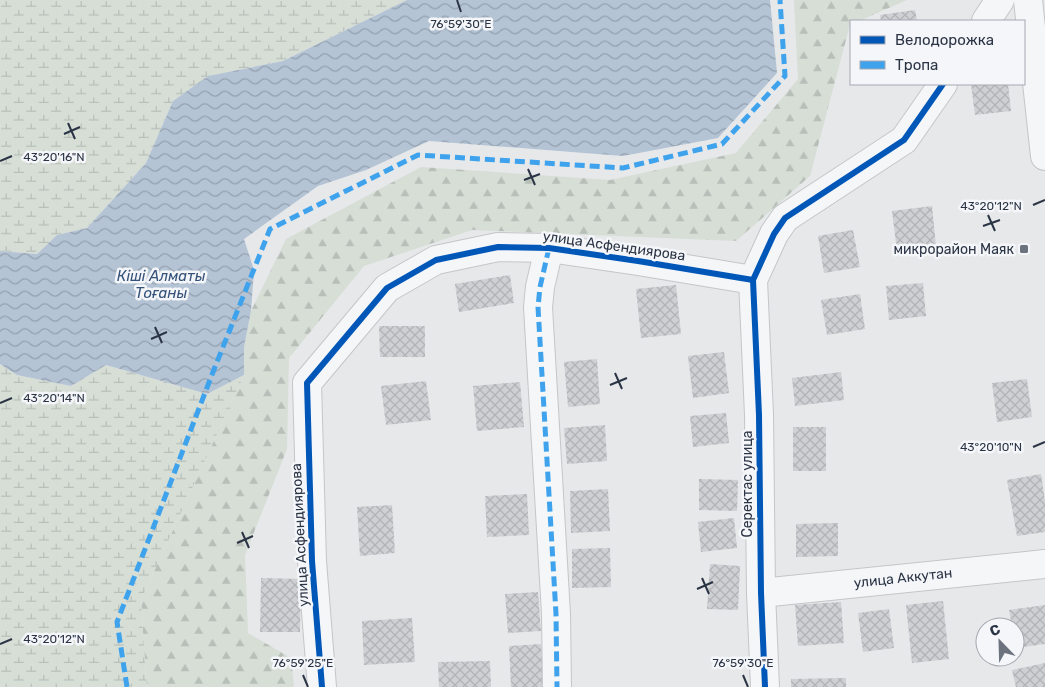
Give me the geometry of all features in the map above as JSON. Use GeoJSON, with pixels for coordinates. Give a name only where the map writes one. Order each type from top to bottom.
{"type":"FeatureCollection","features":[{"type":"Feature","properties":{"kind":"street"},"geometry":{"type":"LineString","coordinates":[[987,20],[1000,0]]}},
{"type":"Feature","properties":{"kind":"street"},"geometry":{"type":"LineString","coordinates":[[1028,0],[1045,156]]}},
{"type":"Feature","properties":{"kind":"street"},"geometry":{"type":"LineString","coordinates":[[753,280],[774,234],[785,218],[904,140],[942,85]]}},
{"type":"Feature","properties":{"kind":"street","name":"улица Асфендиярова"},"geometry":{"type":"LineString","coordinates":[[322,687],[312,561],[308,383],[386,288],[436,260],[498,246],[549,248],[638,260],[753,280]]}},
{"type":"Feature","properties":{"kind":"street","name":"улица Асфендиярова"},"geometry":{"type":"LineString","coordinates":[[549,248],[540,288],[538,307],[556,614],[557,687]]}},
{"type":"Feature","properties":{"kind":"street","name":"Серектас улица"},"geometry":{"type":"LineString","coordinates":[[753,280],[759,415],[761,593],[765,687]]}},
{"type":"Feature","properties":{"kind":"street","name":"улица Аккутан"},"geometry":{"type":"LineString","coordinates":[[761,593],[1045,564]]}},
{"type":"Feature","properties":{"kind":"green space"},"geometry":{"type":"Polygon","coordinates":[[[0,0],[407,0],[283,61],[208,76],[173,101],[146,163],[87,228],[57,235],[37,254],[0,251],[0,0]]]}},
{"type":"Feature","properties":{"kind":"green space"},"geometry":{"type":"Polygon","coordinates":[[[794,0],[907,0],[861,20],[850,20],[810,176],[736,241],[472,230],[364,266],[289,358],[287,449],[245,555],[248,633],[291,658],[294,687],[148,687],[146,681],[141,600],[244,375],[244,347],[251,311],[286,239],[421,167],[610,180],[736,153],[798,79],[794,0]]]}},
{"type":"Feature","properties":{"kind":"green space"},"geometry":{"type":"Polygon","coordinates":[[[0,364],[17,375],[71,386],[106,365],[207,394],[244,375],[141,600],[146,681],[148,687],[0,687],[0,364]]]}},
{"type":"Feature","properties":{"kind":"water","name":"Кіші Алматы Тоғаны"},"geometry":{"type":"Polygon","coordinates":[[[407,0],[770,0],[777,73],[718,138],[623,156],[429,141],[366,170],[318,186],[244,239],[254,270],[251,311],[244,347],[244,375],[207,394],[106,365],[71,386],[17,375],[0,364],[0,251],[37,254],[57,235],[87,228],[146,163],[173,101],[208,76],[283,61],[407,0]]]}},
{"type":"Feature","properties":{"kind":"building"},"geometry":{"type":"Polygon","coordinates":[[[915,10],[917,20],[881,20],[880,15],[915,10]]]}},
{"type":"Feature","properties":{"kind":"building"},"geometry":{"type":"Polygon","coordinates":[[[971,85],[1008,85],[1011,111],[975,115],[971,85]]]}},
{"type":"Feature","properties":{"kind":"building"},"geometry":{"type":"Polygon","coordinates":[[[932,206],[936,246],[897,251],[892,211],[932,206]]]}},
{"type":"Feature","properties":{"kind":"building"},"geometry":{"type":"Polygon","coordinates":[[[853,230],[860,267],[824,273],[818,236],[853,230]]]}},
{"type":"Feature","properties":{"kind":"building"},"geometry":{"type":"Polygon","coordinates":[[[510,275],[514,303],[459,312],[455,284],[510,275]]]}},
{"type":"Feature","properties":{"kind":"building"},"geometry":{"type":"Polygon","coordinates":[[[923,283],[926,316],[889,320],[886,286],[923,283]]]}},
{"type":"Feature","properties":{"kind":"building"},"geometry":{"type":"Polygon","coordinates":[[[676,285],[681,334],[641,338],[636,289],[676,285]]]}},
{"type":"Feature","properties":{"kind":"building"},"geometry":{"type":"Polygon","coordinates":[[[860,294],[865,329],[827,335],[821,300],[860,294]]]}},
{"type":"Feature","properties":{"kind":"building"},"geometry":{"type":"Polygon","coordinates":[[[379,326],[425,326],[425,357],[380,357],[379,326]]]}},
{"type":"Feature","properties":{"kind":"building"},"geometry":{"type":"Polygon","coordinates":[[[724,352],[729,393],[693,398],[688,356],[724,352]]]}},
{"type":"Feature","properties":{"kind":"building"},"geometry":{"type":"Polygon","coordinates":[[[597,359],[600,404],[568,407],[564,362],[597,359]]]}},
{"type":"Feature","properties":{"kind":"building"},"geometry":{"type":"Polygon","coordinates":[[[841,372],[844,400],[795,406],[792,378],[841,372]]]}},
{"type":"Feature","properties":{"kind":"building"},"geometry":{"type":"Polygon","coordinates":[[[1027,379],[1032,417],[997,422],[992,383],[1027,379]]]}},
{"type":"Feature","properties":{"kind":"building"},"geometry":{"type":"Polygon","coordinates":[[[426,381],[431,420],[386,425],[381,386],[426,381]]]}},
{"type":"Feature","properties":{"kind":"building"},"geometry":{"type":"Polygon","coordinates":[[[520,382],[524,427],[477,431],[473,386],[520,382]]]}},
{"type":"Feature","properties":{"kind":"building"},"geometry":{"type":"Polygon","coordinates":[[[726,413],[729,443],[693,447],[690,416],[726,413]]]}},
{"type":"Feature","properties":{"kind":"building"},"geometry":{"type":"Polygon","coordinates":[[[605,425],[607,461],[567,464],[564,428],[605,425]]]}},
{"type":"Feature","properties":{"kind":"building"},"geometry":{"type":"Polygon","coordinates":[[[793,427],[826,427],[826,471],[793,471],[793,427]]]}},
{"type":"Feature","properties":{"kind":"building"},"geometry":{"type":"Polygon","coordinates":[[[1041,474],[1045,501],[1045,532],[1017,536],[1007,480],[1041,474]]]}},
{"type":"Feature","properties":{"kind":"building"},"geometry":{"type":"Polygon","coordinates":[[[699,479],[738,480],[737,511],[699,510],[699,479]]]}},
{"type":"Feature","properties":{"kind":"building"},"geometry":{"type":"Polygon","coordinates":[[[608,489],[610,531],[571,533],[570,491],[608,489]]]}},
{"type":"Feature","properties":{"kind":"building"},"geometry":{"type":"Polygon","coordinates":[[[527,494],[529,535],[487,537],[485,496],[527,494]]]}},
{"type":"Feature","properties":{"kind":"building"},"geometry":{"type":"Polygon","coordinates":[[[392,505],[395,553],[360,556],[357,507],[392,505]]]}},
{"type":"Feature","properties":{"kind":"building"},"geometry":{"type":"Polygon","coordinates":[[[734,518],[737,548],[701,552],[698,522],[734,518]]]}},
{"type":"Feature","properties":{"kind":"building"},"geometry":{"type":"Polygon","coordinates":[[[838,523],[838,556],[796,557],[796,524],[838,523]]]}},
{"type":"Feature","properties":{"kind":"building"},"geometry":{"type":"Polygon","coordinates":[[[610,548],[611,587],[572,588],[572,549],[610,548]]]}},
{"type":"Feature","properties":{"kind":"building"},"geometry":{"type":"Polygon","coordinates":[[[710,564],[740,566],[738,610],[707,609],[710,564]]]}},
{"type":"Feature","properties":{"kind":"building"},"geometry":{"type":"Polygon","coordinates":[[[261,578],[301,579],[300,632],[260,632],[261,578]]]}},
{"type":"Feature","properties":{"kind":"building"},"geometry":{"type":"Polygon","coordinates":[[[538,592],[541,631],[508,633],[505,594],[538,592]]]}},
{"type":"Feature","properties":{"kind":"building"},"geometry":{"type":"Polygon","coordinates":[[[943,601],[949,659],[912,663],[906,605],[943,601]]]}},
{"type":"Feature","properties":{"kind":"building"},"geometry":{"type":"Polygon","coordinates":[[[841,602],[844,643],[798,646],[795,605],[841,602]]]}},
{"type":"Feature","properties":{"kind":"building"},"geometry":{"type":"Polygon","coordinates":[[[1045,605],[1045,644],[1025,647],[1025,617],[1010,617],[1009,610],[1045,605]]]}},
{"type":"Feature","properties":{"kind":"building"},"geometry":{"type":"Polygon","coordinates":[[[889,609],[894,648],[863,652],[858,613],[889,609]]]}},
{"type":"Feature","properties":{"kind":"building"},"geometry":{"type":"Polygon","coordinates":[[[412,618],[415,662],[364,665],[362,621],[412,618]]]}},
{"type":"Feature","properties":{"kind":"building"},"geometry":{"type":"Polygon","coordinates":[[[541,644],[544,687],[511,687],[509,646],[541,644]]]}},
{"type":"Feature","properties":{"kind":"building"},"geometry":{"type":"Polygon","coordinates":[[[490,661],[491,687],[439,687],[438,662],[490,661]]]}},
{"type":"Feature","properties":{"kind":"building"},"geometry":{"type":"Polygon","coordinates":[[[1045,663],[1045,687],[1016,687],[1012,670],[1045,663]]]}},
{"type":"Feature","properties":{"kind":"building"},"geometry":{"type":"Polygon","coordinates":[[[846,678],[846,687],[791,687],[791,679],[846,678]]]}},
{"type":"Feature","properties":{"kind":"marked path"},"geometry":{"type":"LineString","coordinates":[[127,687],[117,622],[270,229],[418,155],[623,168],[722,144],[785,76],[780,0]]}},
{"type":"Feature","properties":{"kind":"marked path"},"geometry":{"type":"LineString","coordinates":[[549,248],[540,287],[538,307],[556,614],[557,687]]}},
{"type":"Feature","properties":{"kind":"cycle path"},"geometry":{"type":"LineString","coordinates":[[765,687],[761,593],[759,415],[753,280],[774,234],[785,218],[904,140],[942,85]]}},
{"type":"Feature","properties":{"kind":"cycle path"},"geometry":{"type":"LineString","coordinates":[[322,687],[312,561],[307,383],[387,288],[436,260],[498,247],[549,248],[753,280]]}},
{"type":"Feature","properties":{"kind":"place","name":"микрорайон Маяк"},"geometry":{"type":"Point","coordinates":[1024,249]}}]}
